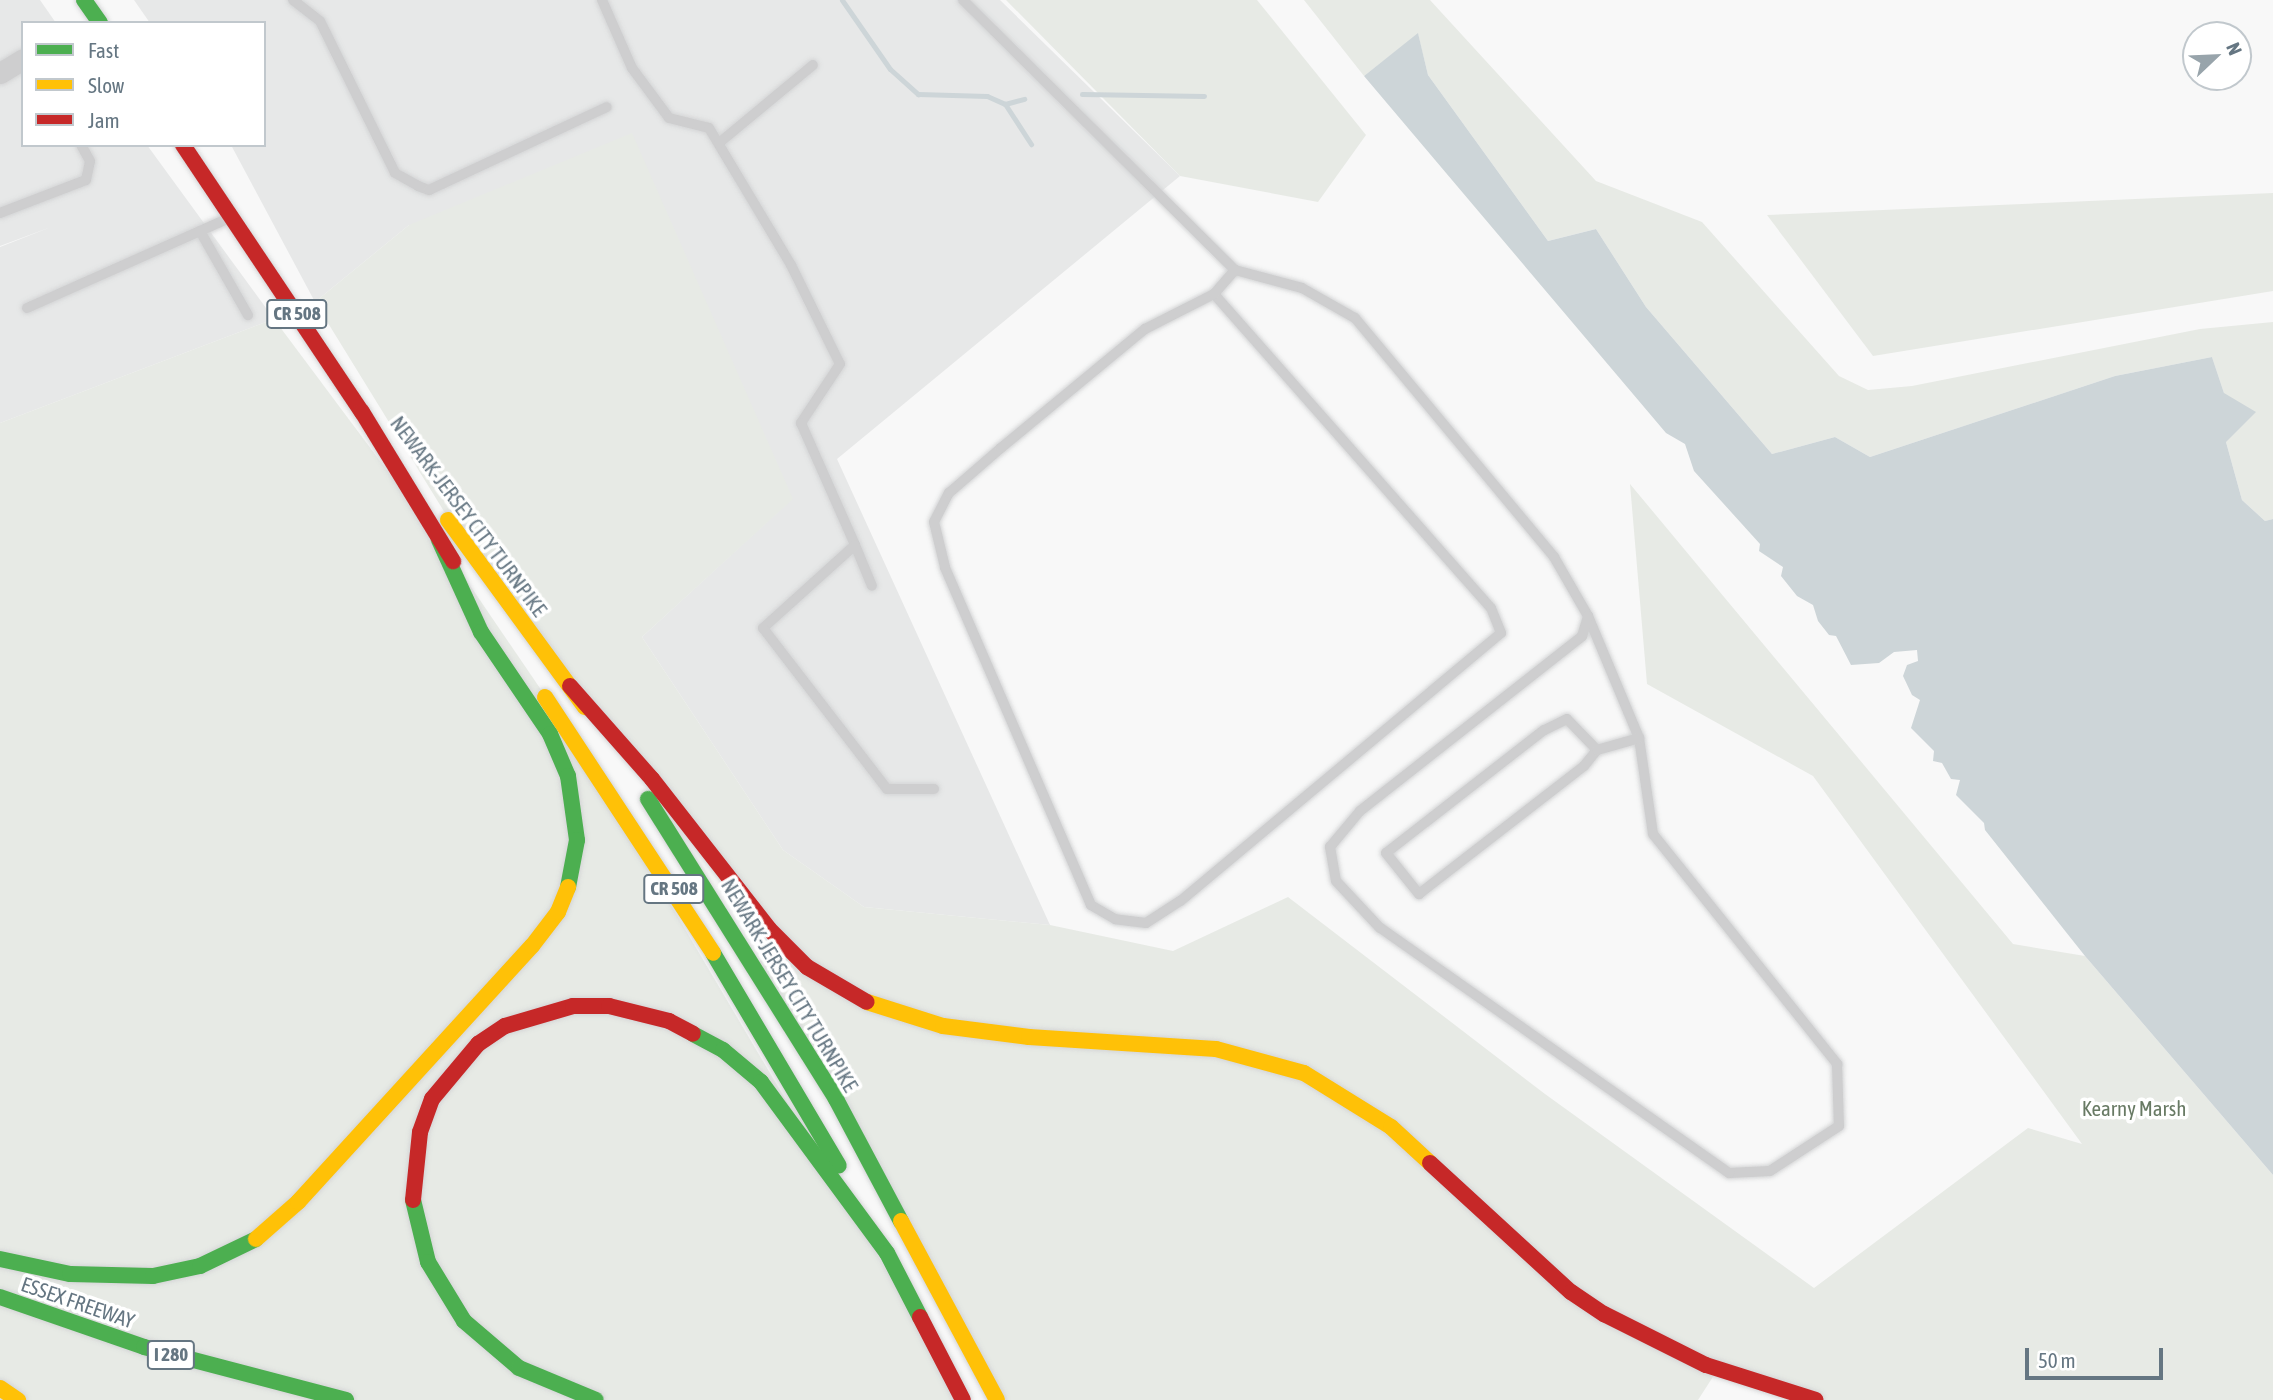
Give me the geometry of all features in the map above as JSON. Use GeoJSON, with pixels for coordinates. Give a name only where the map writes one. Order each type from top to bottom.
{"type":"FeatureCollection","features":[{"type":"Feature","properties":{"kind":"main road","name":"CR 508"},"geometry":{"type":"LineString","coordinates":[[184,147],[232,217]]}},
{"type":"Feature","properties":{"kind":"main road","name":"NEWARK-JERSEY CITY TURNPIKE"},"geometry":{"type":"LineString","coordinates":[[232,217],[362,412],[439,540],[688,911],[887,1253],[963,1400]]}},
{"type":"Feature","properties":{"kind":"main road","name":"NEWARK-JERSEY CITY TURNPIKE"},"geometry":{"type":"LineString","coordinates":[[362,412],[453,526],[570,686],[684,854],[788,1019],[894,1204],[997,1400]]}},
{"type":"Feature","properties":{"kind":"main road"},"geometry":{"type":"LineString","coordinates":[[0,1259],[71,1274],[153,1276],[200,1266],[256,1239],[307,1192],[532,946],[558,912],[574,872],[577,849],[575,807],[568,776],[550,734],[481,632],[439,540]]}},
{"type":"Feature","properties":{"kind":"main road"},"geometry":{"type":"LineString","coordinates":[[570,686],[652,779],[776,936],[839,988],[886,1011],[943,1026],[1030,1037],[1216,1049],[1304,1073],[1391,1128],[1555,1278],[1604,1314],[1706,1365],[1816,1400]]}},
{"type":"Feature","properties":{"kind":"main road"},"geometry":{"type":"LineString","coordinates":[[596,1400],[536,1377],[476,1334],[444,1293],[417,1228],[413,1162],[429,1107],[465,1056],[506,1026],[554,1008],[609,1006],[669,1021],[706,1039],[743,1066],[775,1098],[887,1253]]}},
{"type":"Feature","properties":{"kind":"main road","name":"ESSEX FREEWAY"},"geometry":{"type":"LineString","coordinates":[[0,1297],[144,1348],[346,1400]]}},
{"type":"Feature","properties":{"kind":"main road"},"geometry":{"type":"LineString","coordinates":[[0,1388],[18,1400]]}},
{"type":"Feature","properties":{"kind":"street"},"geometry":{"type":"LineString","coordinates":[[0,73],[21,60]]}},
{"type":"Feature","properties":{"kind":"lane"},"geometry":{"type":"LineString","coordinates":[[293,0],[320,21],[395,173],[429,190],[607,107]]}},
{"type":"Feature","properties":{"kind":"lane"},"geometry":{"type":"LineString","coordinates":[[602,0],[632,68],[669,118],[709,128],[719,143],[791,265],[840,364],[801,423],[872,586]]}},
{"type":"Feature","properties":{"kind":"lane"},"geometry":{"type":"LineString","coordinates":[[963,0],[1235,270],[1301,288],[1355,318],[1554,557],[1588,616],[1639,738],[1653,834],[1837,1065],[1839,1126],[1770,1171],[1729,1173],[1380,928],[1336,881],[1330,847],[1360,811],[1582,636],[1588,616]]}},
{"type":"Feature","properties":{"kind":"lane"},"geometry":{"type":"LineString","coordinates":[[719,143],[813,65]]}},
{"type":"Feature","properties":{"kind":"lane"},"geometry":{"type":"LineString","coordinates":[[0,213],[86,180],[90,161],[82,147]]}},
{"type":"Feature","properties":{"kind":"lane"},"geometry":{"type":"LineString","coordinates":[[27,308],[232,217]]}},
{"type":"Feature","properties":{"kind":"lane"},"geometry":{"type":"LineString","coordinates":[[200,232],[248,316]]}},
{"type":"Feature","properties":{"kind":"lane"},"geometry":{"type":"LineString","coordinates":[[1214,294],[1491,608],[1501,633],[1180,901],[1146,923],[1115,919],[1091,905],[945,567],[934,522],[949,494],[1145,328],[1214,294],[1235,270]]}},
{"type":"Feature","properties":{"kind":"lane"},"geometry":{"type":"LineString","coordinates":[[855,545],[763,628],[887,789],[933,789]]}},
{"type":"Feature","properties":{"kind":"lane"},"geometry":{"type":"LineString","coordinates":[[1597,750],[1567,719],[1544,730],[1386,853],[1419,894],[1584,766],[1597,750],[1639,738]]}},
{"type":"Feature","properties":{"kind":"shaded area"},"geometry":{"type":"Polygon","coordinates":[[[0,0],[40,0],[55,21],[21,21],[21,147],[148,147],[274,319],[0,423],[0,247],[51,227],[0,246],[0,0]]]}},
{"type":"Feature","properties":{"kind":"shaded area"},"geometry":{"type":"Polygon","coordinates":[[[134,0],[1000,0],[1180,176],[837,459],[1050,925],[864,907],[783,850],[642,637],[792,499],[409,225],[315,302],[232,147],[266,147],[266,21],[149,21],[134,0]]]}},
{"type":"Feature","properties":{"kind":"shaded area"},"geometry":{"type":"Polygon","coordinates":[[[1418,33],[1428,75],[1548,241],[1596,229],[1646,307],[1772,454],[1835,437],[1870,457],[2115,376],[2212,357],[2224,393],[2256,412],[2226,442],[2242,500],[2265,521],[2273,519],[2273,1175],[2085,956],[1985,830],[1984,823],[1956,795],[1960,780],[1951,779],[1942,763],[1933,761],[1934,751],[1911,728],[1920,700],[1912,695],[1903,676],[1907,665],[1918,661],[1917,650],[1894,652],[1879,663],[1851,665],[1836,636],[1829,635],[1818,621],[1813,605],[1797,596],[1781,576],[1783,567],[1759,551],[1760,544],[1694,471],[1685,444],[1666,433],[1364,76],[1418,33]]]}},
{"type":"Feature","properties":{"kind":"green space"},"geometry":{"type":"Polygon","coordinates":[[[1006,0],[1257,0],[1366,135],[1318,202],[1180,176],[1006,0]]]}},
{"type":"Feature","properties":{"kind":"green space"},"geometry":{"type":"Polygon","coordinates":[[[1304,0],[1430,0],[1596,181],[1702,222],[1839,376],[1868,390],[1912,386],[2200,329],[2273,322],[2273,519],[2265,521],[2242,500],[2226,442],[2224,393],[2212,357],[2115,376],[1870,457],[1835,437],[1772,454],[1646,307],[1596,229],[1548,241],[1428,75],[1418,34],[1364,76],[1304,0]]]}},
{"type":"Feature","properties":{"kind":"green space","name":"Kearny Marsh"},"geometry":{"type":"Polygon","coordinates":[[[632,133],[793,499],[642,637],[783,850],[864,907],[1050,925],[1173,951],[1288,897],[1545,1094],[1814,1288],[2028,1128],[2082,1144],[1813,776],[1647,684],[1630,484],[2013,944],[2085,956],[2273,1175],[2273,1400],[1816,1400],[1718,1369],[1698,1400],[997,1400],[755,965],[782,944],[453,526],[315,302],[409,225],[632,133]]]}},
{"type":"Feature","properties":{"kind":"green space"},"geometry":{"type":"Polygon","coordinates":[[[2273,193],[2273,291],[1873,356],[1767,215],[2273,193]]]}},
{"type":"Feature","properties":{"kind":"green space"},"geometry":{"type":"Polygon","coordinates":[[[274,319],[439,540],[561,719],[963,1400],[0,1400],[0,423],[274,319]]]}},
{"type":"Feature","properties":{"kind":"waterway"},"geometry":{"type":"LineString","coordinates":[[842,0],[890,69],[918,94],[987,96],[1005,104],[1031,144]]}},
{"type":"Feature","properties":{"kind":"waterway"},"geometry":{"type":"LineString","coordinates":[[1082,94],[1204,96]]}},
{"type":"Feature","properties":{"kind":"waterway"},"geometry":{"type":"LineString","coordinates":[[1005,104],[1024,99]]}},
{"type":"Feature","properties":{"kind":"traffic: fast"},"geometry":{"type":"LineString","coordinates":[[84,0],[99,21]]}},
{"type":"Feature","properties":{"kind":"traffic: fast"},"geometry":{"type":"LineString","coordinates":[[439,540],[481,632],[550,734],[568,776],[577,840],[568,887]]}},
{"type":"Feature","properties":{"kind":"traffic: fast"},"geometry":{"type":"LineString","coordinates":[[648,799],[836,1099],[901,1221]]}},
{"type":"Feature","properties":{"kind":"traffic: fast"},"geometry":{"type":"LineString","coordinates":[[713,953],[839,1166]]}},
{"type":"Feature","properties":{"kind":"traffic: fast"},"geometry":{"type":"LineString","coordinates":[[693,1034],[723,1050],[761,1082],[887,1253],[920,1317]]}},
{"type":"Feature","properties":{"kind":"traffic: fast"},"geometry":{"type":"LineString","coordinates":[[413,1200],[428,1262],[464,1321],[519,1368],[596,1400]]}},
{"type":"Feature","properties":{"kind":"traffic: fast"},"geometry":{"type":"LineString","coordinates":[[0,1259],[70,1274],[153,1276],[200,1266],[256,1239]]}},
{"type":"Feature","properties":{"kind":"traffic: fast"},"geometry":{"type":"LineString","coordinates":[[0,1297],[144,1347],[346,1400]]}},
{"type":"Feature","properties":{"kind":"traffic: slow"},"geometry":{"type":"LineString","coordinates":[[448,520],[585,707]]}},
{"type":"Feature","properties":{"kind":"traffic: slow"},"geometry":{"type":"LineString","coordinates":[[545,697],[713,953]]}},
{"type":"Feature","properties":{"kind":"traffic: slow"},"geometry":{"type":"LineString","coordinates":[[256,1239],[298,1202],[532,946],[558,912],[568,887]]}},
{"type":"Feature","properties":{"kind":"traffic: slow"},"geometry":{"type":"LineString","coordinates":[[867,1002],[943,1026],[1029,1037],[1216,1049],[1304,1073],[1391,1127],[1430,1163]]}},
{"type":"Feature","properties":{"kind":"traffic: slow"},"geometry":{"type":"LineString","coordinates":[[901,1221],[997,1400]]}},
{"type":"Feature","properties":{"kind":"traffic: slow"},"geometry":{"type":"LineString","coordinates":[[0,1388],[18,1400]]}},
{"type":"Feature","properties":{"kind":"traffic: jam"},"geometry":{"type":"LineString","coordinates":[[184,147],[362,412],[453,561]]}},
{"type":"Feature","properties":{"kind":"traffic: jam"},"geometry":{"type":"LineString","coordinates":[[570,686],[652,779],[769,929],[807,967],[867,1002]]}},
{"type":"Feature","properties":{"kind":"traffic: jam"},"geometry":{"type":"LineString","coordinates":[[413,1200],[420,1132],[432,1099],[478,1044],[505,1026],[573,1006],[609,1006],[669,1021],[693,1034]]}},
{"type":"Feature","properties":{"kind":"traffic: jam"},"geometry":{"type":"LineString","coordinates":[[1430,1163],[1571,1292],[1604,1314],[1706,1365],[1816,1400]]}},
{"type":"Feature","properties":{"kind":"traffic: jam"},"geometry":{"type":"LineString","coordinates":[[920,1317],[963,1400]]}}]}
